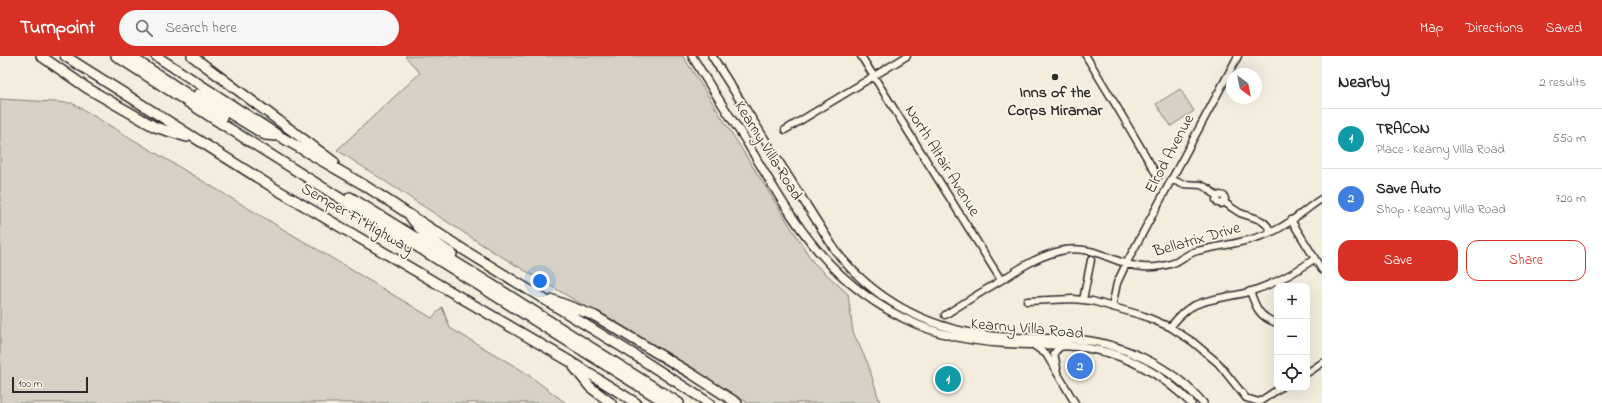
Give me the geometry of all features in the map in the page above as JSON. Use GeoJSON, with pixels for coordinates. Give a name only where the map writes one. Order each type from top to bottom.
{"type":"FeatureCollection","features":[{"type":"Feature","properties":{"kind":"highway"},"geometry":{"type":"LineString","coordinates":[[41,56],[87,88],[155,127],[198,140]]}},
{"type":"Feature","properties":{"kind":"highway","name":"Semper Fi Highway"},"geometry":{"type":"LineString","coordinates":[[65,56],[274,188],[571,362],[636,403]]}},
{"type":"Feature","properties":{"kind":"highway"},"geometry":{"type":"LineString","coordinates":[[116,56],[207,115],[666,403]]}},
{"type":"Feature","properties":{"kind":"highway"},"geometry":{"type":"LineString","coordinates":[[130,56],[224,119],[679,403]]}},
{"type":"Feature","properties":{"kind":"highway","name":"Semper Fi Highway"},"geometry":{"type":"LineString","coordinates":[[156,56],[281,137],[364,185],[464,250],[709,403]]}},
{"type":"Feature","properties":{"kind":"highway"},"geometry":{"type":"LineString","coordinates":[[192,56],[364,185]]}},
{"type":"Feature","properties":{"kind":"highway"},"geometry":{"type":"LineString","coordinates":[[150,70],[164,74],[265,135],[281,137]]}},
{"type":"Feature","properties":{"kind":"highway"},"geometry":{"type":"LineString","coordinates":[[407,212],[417,226],[433,241],[462,261],[482,279]]}},
{"type":"Feature","properties":{"kind":"highway"},"geometry":{"type":"LineString","coordinates":[[530,290],[595,316],[692,374],[737,403]]}},
{"type":"Feature","properties":{"kind":"highway"},"geometry":{"type":"LineString","coordinates":[[571,362],[590,387],[611,403]]}},
{"type":"Feature","properties":{"kind":"main road","name":"Kearny Villa Road"},"geometry":{"type":"LineString","coordinates":[[692,56],[803,233],[837,272],[857,288],[903,318],[930,329],[975,341],[1067,346],[1102,351],[1135,363],[1169,383],[1191,403]]}},
{"type":"Feature","properties":{"kind":"main road","name":"Kearny Villa Road"},"geometry":{"type":"LineString","coordinates":[[712,56],[835,250],[856,274],[883,297],[924,320],[963,332],[986,336],[1085,341],[1124,350],[1146,359],[1166,371],[1188,388],[1203,403]]}},
{"type":"Feature","properties":{"kind":"street","name":"North Altair Avenue"},"geometry":{"type":"LineString","coordinates":[[861,56],[1001,280]]}},
{"type":"Feature","properties":{"kind":"street"},"geometry":{"type":"LineString","coordinates":[[785,130],[875,77],[907,56]]}},
{"type":"Feature","properties":{"kind":"street"},"geometry":{"type":"LineString","coordinates":[[1086,56],[1158,177]]}},
{"type":"Feature","properties":{"kind":"street","name":"Elrod Avenue"},"geometry":{"type":"LineString","coordinates":[[1112,307],[1117,283],[1126,264],[1238,56]]}},
{"type":"Feature","properties":{"kind":"street"},"geometry":{"type":"LineString","coordinates":[[1171,179],[1182,184],[1201,185],[1209,189],[1217,197],[1216,200],[1218,203],[1221,204],[1224,202],[1238,212],[1261,219],[1266,222],[1271,232]]}},
{"type":"Feature","properties":{"kind":"street","name":"Bellatrix Drive"},"geometry":{"type":"LineString","coordinates":[[946,315],[1001,280],[1040,258],[1065,250],[1079,249],[1095,251],[1126,264],[1143,267],[1157,267],[1175,262],[1186,255],[1198,251],[1216,248],[1271,232],[1292,220],[1321,199]]}},
{"type":"Feature","properties":{"kind":"street"},"geometry":{"type":"LineString","coordinates":[[1292,220],[1314,259],[1322,270]]}},
{"type":"Feature","properties":{"kind":"street"},"geometry":{"type":"LineString","coordinates":[[1170,327],[1182,314],[1194,305],[1250,291],[1293,274],[1314,259]]}},
{"type":"Feature","properties":{"kind":"street"},"geometry":{"type":"LineString","coordinates":[[1083,300],[1091,260]]}},
{"type":"Feature","properties":{"kind":"street"},"geometry":{"type":"LineString","coordinates":[[1250,291],[1255,304],[1263,316],[1274,322]]}},
{"type":"Feature","properties":{"kind":"street"},"geometry":{"type":"LineString","coordinates":[[1027,301],[1083,300],[1144,316],[1170,327],[1193,342],[1218,363],[1246,398],[1259,402],[1276,391]]}},
{"type":"Feature","properties":{"kind":"street"},"geometry":{"type":"LineString","coordinates":[[1032,344],[1046,354],[1075,403]]}},
{"type":"Feature","properties":{"kind":"street"},"geometry":{"type":"LineString","coordinates":[[1059,376],[1054,353],[1060,347],[1067,346]]}},
{"type":"Feature","properties":{"kind":"street"},"geometry":{"type":"LineString","coordinates":[[1310,371],[1322,363]]}},
{"type":"Feature","properties":{"kind":"shaded area"},"geometry":{"type":"Polygon","coordinates":[[[405,56],[683,56],[813,262],[848,294],[853,332],[868,364],[880,403],[748,403],[492,251],[337,150],[420,73],[405,56]]]}},
{"type":"Feature","properties":{"kind":"shaded area"},"geometry":{"type":"Polygon","coordinates":[[[1180,89],[1194,111],[1171,126],[1156,104],[1180,89]]]}},
{"type":"Feature","properties":{"kind":"shaded area"},"geometry":{"type":"Polygon","coordinates":[[[0,99],[72,103],[432,318],[442,307],[450,328],[523,371],[566,403],[0,403],[0,99]]]}},
{"type":"Feature","properties":{"kind":"place","name":"Inns of the Corps Miramar"},"geometry":{"type":"Point","coordinates":[1055,77]}},
{"type":"Feature","properties":{"kind":"place","name":"Save Auto"},"geometry":{"type":"Point","coordinates":[1080,366]}},
{"type":"Feature","properties":{"kind":"place","name":"TRACON"},"geometry":{"type":"Point","coordinates":[948,379]}}]}
